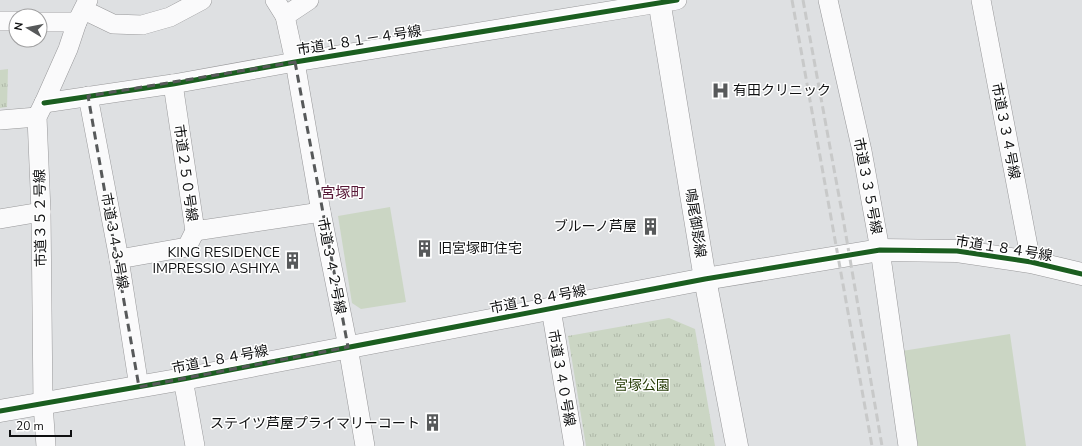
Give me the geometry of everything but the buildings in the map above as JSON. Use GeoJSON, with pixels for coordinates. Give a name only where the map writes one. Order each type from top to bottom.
{"type":"FeatureCollection","features":[{"type":"Feature","properties":{"kind":"street"},"geometry":{"type":"LineString","coordinates":[[48,20],[83,11],[113,24],[142,25],[170,17],[202,0]]}},
{"type":"Feature","properties":{"kind":"street","name":"市道３４２号線"},"geometry":{"type":"LineString","coordinates":[[275,0],[285,16],[295,62],[321,212],[348,347],[365,446]]}},
{"type":"Feature","properties":{"kind":"street"},"geometry":{"type":"LineString","coordinates":[[285,16],[309,0]]}},
{"type":"Feature","properties":{"kind":"street","name":"市道３３５号線"},"geometry":{"type":"LineString","coordinates":[[828,0],[862,151],[880,250],[908,446]]}},
{"type":"Feature","properties":{"kind":"street","name":"市道３３４号線"},"geometry":{"type":"LineString","coordinates":[[981,0],[1031,262]]}},
{"type":"Feature","properties":{"kind":"street","name":"市道１８１－４号線"},"geometry":{"type":"LineString","coordinates":[[0,120],[88,96],[173,84],[295,62],[665,1]]}},
{"type":"Feature","properties":{"kind":"street","name":"鳴尾御影線"},"geometry":{"type":"LineString","coordinates":[[665,1],[705,279],[737,446]]}},
{"type":"Feature","properties":{"kind":"street","name":"市道３５２号線"},"geometry":{"type":"LineString","coordinates":[[46,446],[43,404],[41,110],[83,11]]}},
{"type":"Feature","properties":{"kind":"street","name":"市道２５０号線"},"geometry":{"type":"LineString","coordinates":[[173,84],[195,231],[321,212]]}},
{"type":"Feature","properties":{"kind":"street","name":"市道３４３号線"},"geometry":{"type":"LineString","coordinates":[[88,96],[119,259],[139,387]]}},
{"type":"Feature","properties":{"kind":"street"},"geometry":{"type":"LineString","coordinates":[[0,219],[41,212]]}},
{"type":"Feature","properties":{"kind":"street"},"geometry":{"type":"LineString","coordinates":[[119,259],[187,247],[195,231]]}},
{"type":"Feature","properties":{"kind":"street","name":"市道１８４号線"},"geometry":{"type":"LineString","coordinates":[[0,410],[139,387],[705,279],[880,250],[957,251],[1031,262],[1082,274]]}},
{"type":"Feature","properties":{"kind":"street","name":"市道３４０号線"},"geometry":{"type":"LineString","coordinates":[[550,309],[574,446]]}},
{"type":"Feature","properties":{"kind":"street"},"geometry":{"type":"LineString","coordinates":[[182,379],[195,446]]}},
{"type":"Feature","properties":{"kind":"highlighted area"},"geometry":{"type":"Polygon","coordinates":[[[295,62],[348,347],[139,387],[88,96],[295,62]]]}},
{"type":"Feature","properties":{"kind":"green space"},"geometry":{"type":"Polygon","coordinates":[[[8,69],[7,107],[0,108],[0,70],[8,69]]]}},
{"type":"Feature","properties":{"kind":"green space"},"geometry":{"type":"Polygon","coordinates":[[[390,207],[406,302],[361,309],[352,303],[338,216],[390,207]]]}},
{"type":"Feature","properties":{"kind":"green space","name":"宮塚公園"},"geometry":{"type":"Polygon","coordinates":[[[669,318],[695,329],[715,446],[586,446],[568,336],[669,318]]]}},
{"type":"Feature","properties":{"kind":"green space"},"geometry":{"type":"Polygon","coordinates":[[[1010,334],[1026,446],[918,446],[902,351],[1010,334]]]}},
{"type":"Feature","properties":{"kind":"railway"},"geometry":{"type":"LineString","coordinates":[[792,0],[872,446]]}},
{"type":"Feature","properties":{"kind":"railway"},"geometry":{"type":"LineString","coordinates":[[803,0],[843,218],[882,446]]}},
{"type":"Feature","properties":{"kind":"cycle path"},"geometry":{"type":"LineString","coordinates":[[44,103],[173,84],[295,62],[677,0]]}},
{"type":"Feature","properties":{"kind":"cycle path"},"geometry":{"type":"LineString","coordinates":[[0,411],[183,379],[705,279],[880,250],[957,251],[1031,262],[1082,274]]}},
{"type":"Feature","properties":{"kind":"place","name":"有田クリニック"},"geometry":{"type":"Point","coordinates":[720,90]}},
{"type":"Feature","properties":{"kind":"place","name":"ブルーノ芦屋"},"geometry":{"type":"Point","coordinates":[650,226]}},
{"type":"Feature","properties":{"kind":"place","name":"旧宮塚町住宅"},"geometry":{"type":"Point","coordinates":[425,248]}},
{"type":"Feature","properties":{"kind":"place","name":"KING RESIDENCE IMPRESSIO ASHIYA"},"geometry":{"type":"Point","coordinates":[293,260]}},
{"type":"Feature","properties":{"kind":"place","name":"ステイツ芦屋プライマリーコート"},"geometry":{"type":"Point","coordinates":[433,423]}},
{"type":"Feature","properties":{"kind":"district","name":"宮塚町"},"geometry":{"type":"Point","coordinates":[343,193]}}]}
